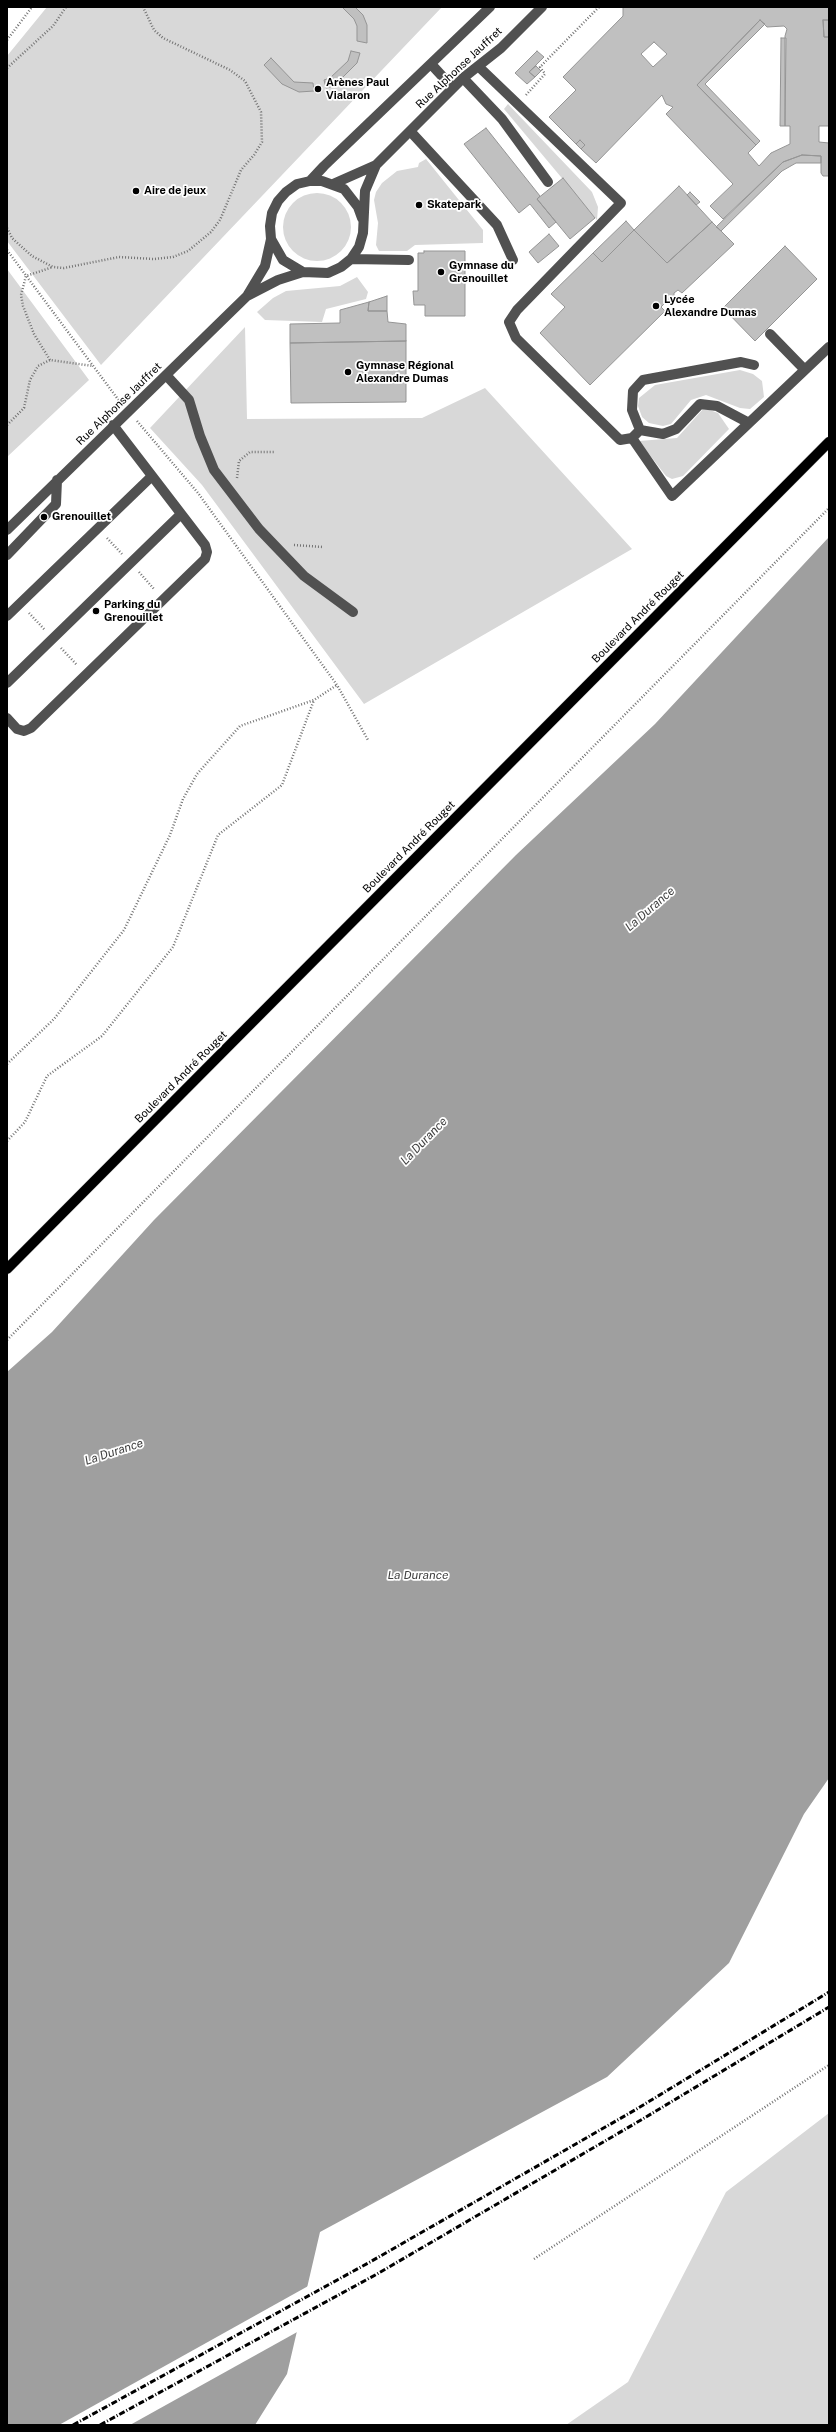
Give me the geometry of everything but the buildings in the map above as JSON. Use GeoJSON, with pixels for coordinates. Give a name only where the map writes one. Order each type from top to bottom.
{"type":"FeatureCollection","features":[{"type":"Feature","properties":{"kind":"main road","name":"Boulevard André Rouget"},"geometry":{"type":"LineString","coordinates":[[7,1269],[829,442]]}},
{"type":"Feature","properties":{"kind":"street","name":"Rue Alphonse Jauffret"},"geometry":{"type":"LineString","coordinates":[[310,181],[490,7]]}},
{"type":"Feature","properties":{"kind":"street","name":"Rue Alphonse Jauffret"},"geometry":{"type":"LineString","coordinates":[[333,184],[376,165],[463,78],[501,48],[542,7]]}},
{"type":"Feature","properties":{"kind":"street"},"geometry":{"type":"LineString","coordinates":[[431,64],[453,88]]}},
{"type":"Feature","properties":{"kind":"street"},"geometry":{"type":"LineString","coordinates":[[478,66],[621,203],[509,322],[516,338],[620,440],[632,438],[640,430]]}},
{"type":"Feature","properties":{"kind":"street"},"geometry":{"type":"LineString","coordinates":[[463,78],[502,119],[548,182]]}},
{"type":"Feature","properties":{"kind":"street"},"geometry":{"type":"LineString","coordinates":[[410,131],[497,225],[513,260]]}},
{"type":"Feature","properties":{"kind":"street","name":"Rue Alphonse Jauffret"},"geometry":{"type":"LineString","coordinates":[[247,296],[278,280],[303,272],[328,272],[340,267],[351,259],[359,247],[363,233],[362,218],[365,191],[376,165]]}},
{"type":"Feature","properties":{"kind":"street","name":"Rue Alphonse Jauffret"},"geometry":{"type":"LineString","coordinates":[[7,530],[127,411],[247,296],[265,266],[271,239],[270,226],[272,213],[278,201],[286,192],[298,184],[310,181],[333,184],[352,197],[362,218]]}},
{"type":"Feature","properties":{"kind":"street","name":"Rue Alphonse Jauffret"},"geometry":{"type":"LineString","coordinates":[[271,239],[283,260],[303,272]]}},
{"type":"Feature","properties":{"kind":"street"},"geometry":{"type":"LineString","coordinates":[[351,259],[409,260]]}},
{"type":"Feature","properties":{"kind":"street"},"geometry":{"type":"LineString","coordinates":[[770,334],[804,370]]}},
{"type":"Feature","properties":{"kind":"street"},"geometry":{"type":"LineString","coordinates":[[632,438],[672,496],[829,347]]}},
{"type":"Feature","properties":{"kind":"street"},"geometry":{"type":"LineString","coordinates":[[640,430],[632,410],[633,391],[643,380],[741,362],[754,365]]}},
{"type":"Feature","properties":{"kind":"street"},"geometry":{"type":"LineString","coordinates":[[166,375],[189,400],[200,436],[214,470],[259,529],[304,576],[353,612]]}},
{"type":"Feature","properties":{"kind":"street"},"geometry":{"type":"LineString","coordinates":[[640,430],[663,434],[676,429],[700,404],[717,406],[749,423]]}},
{"type":"Feature","properties":{"kind":"street"},"geometry":{"type":"LineString","coordinates":[[7,718],[17,729],[24,731],[31,728],[205,559],[207,552],[205,545],[113,425]]}},
{"type":"Feature","properties":{"kind":"street"},"geometry":{"type":"LineString","coordinates":[[7,616],[152,476]]}},
{"type":"Feature","properties":{"kind":"street"},"geometry":{"type":"LineString","coordinates":[[7,555],[56,504],[57,480]]}},
{"type":"Feature","properties":{"kind":"street"},"geometry":{"type":"LineString","coordinates":[[7,682],[181,514]]}},
{"type":"Feature","properties":{"kind":"path"},"geometry":{"type":"LineString","coordinates":[[7,40],[32,7]]}},
{"type":"Feature","properties":{"kind":"path"},"geometry":{"type":"LineString","coordinates":[[7,68],[53,26],[66,7]]}},
{"type":"Feature","properties":{"kind":"path"},"geometry":{"type":"LineString","coordinates":[[7,228],[12,238],[32,256],[53,267],[64,268],[119,257],[154,259],[173,257],[188,251],[211,232],[220,220],[241,170],[254,155],[262,142],[261,112],[245,81],[230,70],[163,38],[154,30],[143,7]]}},
{"type":"Feature","properties":{"kind":"path"},"geometry":{"type":"LineString","coordinates":[[517,104],[545,74],[540,67],[599,7]]}},
{"type":"Feature","properties":{"kind":"path"},"geometry":{"type":"LineString","coordinates":[[7,250],[127,411],[198,493],[337,684],[368,740]]}},
{"type":"Feature","properties":{"kind":"path"},"geometry":{"type":"LineString","coordinates":[[26,276],[53,267]]}},
{"type":"Feature","properties":{"kind":"path"},"geometry":{"type":"LineString","coordinates":[[26,276],[21,295],[23,306],[34,334],[50,360]]}},
{"type":"Feature","properties":{"kind":"path"},"geometry":{"type":"LineString","coordinates":[[7,425],[24,408],[30,380],[38,366],[50,360],[94,367]]}},
{"type":"Feature","properties":{"kind":"path"},"geometry":{"type":"LineString","coordinates":[[236,481],[239,461],[250,452],[274,452]]}},
{"type":"Feature","properties":{"kind":"path"},"geometry":{"type":"LineString","coordinates":[[7,1340],[829,508]]}},
{"type":"Feature","properties":{"kind":"path"},"geometry":{"type":"LineString","coordinates":[[289,545],[323,547]]}},
{"type":"Feature","properties":{"kind":"path"},"geometry":{"type":"LineString","coordinates":[[7,1064],[54,1019],[124,930],[170,835],[183,798],[197,774],[240,726],[314,700],[337,684]]}},
{"type":"Feature","properties":{"kind":"path"},"geometry":{"type":"LineString","coordinates":[[7,1141],[25,1122],[47,1076],[102,1036],[173,948],[218,835],[282,785],[314,700]]}},
{"type":"Feature","properties":{"kind":"path"},"geometry":{"type":"LineString","coordinates":[[534,2259],[829,2065]]}},
{"type":"Feature","properties":{"kind":"shaded area","name":"Aire de jeux"},"geometry":{"type":"Polygon","coordinates":[[[47,7],[442,7],[101,365],[7,241],[7,56],[47,7]]]}},
{"type":"Feature","properties":{"kind":"shaded area"},"geometry":{"type":"Polygon","coordinates":[[[508,104],[592,192],[598,207],[597,220],[504,109],[508,104]]]}},
{"type":"Feature","properties":{"kind":"shaded area","name":"Skatepark"},"geometry":{"type":"Polygon","coordinates":[[[426,159],[483,230],[483,243],[415,245],[407,251],[379,251],[376,245],[378,223],[374,200],[376,192],[382,183],[397,171],[418,167],[419,163],[426,159]]]}},
{"type":"Feature","properties":{"kind":"shaded area"},"geometry":{"type":"Polygon","coordinates":[[[317,193],[330,196],[341,203],[348,214],[351,227],[348,240],[341,251],[330,258],[317,261],[304,258],[293,251],[286,240],[283,227],[286,214],[293,203],[304,196],[317,193]]]}},
{"type":"Feature","properties":{"kind":"shaded area"},"geometry":{"type":"Polygon","coordinates":[[[7,269],[89,380],[7,457],[7,269]]]}},
{"type":"Feature","properties":{"kind":"shaded area"},"geometry":{"type":"Polygon","coordinates":[[[357,277],[368,292],[366,299],[326,309],[322,322],[265,320],[257,312],[273,298],[286,291],[340,286],[357,277]]]}},
{"type":"Feature","properties":{"kind":"shaded area"},"geometry":{"type":"Polygon","coordinates":[[[245,327],[247,419],[422,418],[485,388],[632,549],[364,704],[202,485],[150,428],[245,327]]]}},
{"type":"Feature","properties":{"kind":"shaded area"},"geometry":{"type":"Polygon","coordinates":[[[740,370],[753,374],[762,381],[764,397],[750,409],[740,408],[706,395],[691,400],[671,424],[663,426],[649,423],[642,417],[638,406],[639,398],[655,385],[740,370]]]}},
{"type":"Feature","properties":{"kind":"shaded area"},"geometry":{"type":"Polygon","coordinates":[[[704,408],[718,413],[729,429],[683,476],[672,479],[666,476],[639,441],[677,438],[704,408]]]}},
{"type":"Feature","properties":{"kind":"shaded area"},"geometry":{"type":"Polygon","coordinates":[[[829,2113],[829,2425],[566,2425],[628,2382],[726,2192],[829,2113]]]}},
{"type":"Feature","properties":{"kind":"water","name":"La Durance"},"geometry":{"type":"Polygon","coordinates":[[[829,537],[829,1778],[804,1814],[729,1963],[607,2077],[320,2232],[287,2374],[255,2425],[7,2425],[7,1372],[52,1332],[154,1220],[516,855],[655,724],[829,537]]]}},
{"type":"Feature","properties":{"kind":"pier"},"geometry":{"type":"Polygon","coordinates":[[[310,2285],[299,2331],[130,2425],[59,2425],[310,2285]]]}},
{"type":"Feature","properties":{"kind":"railway"},"geometry":{"type":"LineString","coordinates":[[73,2425],[370,2262],[635,2110],[829,1992]]}},
{"type":"Feature","properties":{"kind":"railway"},"geometry":{"type":"LineString","coordinates":[[100,2425],[377,2274],[641,2120],[829,2007]]}},
{"type":"Feature","properties":{"kind":"place","name":"Arènes Paul Vialaron"},"geometry":{"type":"Point","coordinates":[318,89]}},
{"type":"Feature","properties":{"kind":"place","name":"Aire de jeux"},"geometry":{"type":"Point","coordinates":[136,191]}},
{"type":"Feature","properties":{"kind":"place","name":"Skatepark"},"geometry":{"type":"Point","coordinates":[419,205]}},
{"type":"Feature","properties":{"kind":"place","name":"Gymnase du Grenouillet"},"geometry":{"type":"Point","coordinates":[441,272]}},
{"type":"Feature","properties":{"kind":"place","name":"Lycée Alexandre Dumas"},"geometry":{"type":"Point","coordinates":[656,306]}},
{"type":"Feature","properties":{"kind":"place","name":"Gymnase Régional Alexandre Dumas"},"geometry":{"type":"Point","coordinates":[348,372]}},
{"type":"Feature","properties":{"kind":"place","name":"Grenouillet"},"geometry":{"type":"Point","coordinates":[44,517]}},
{"type":"Feature","properties":{"kind":"place","name":"Parking du Grenouillet"},"geometry":{"type":"Point","coordinates":[96,611]}}]}
